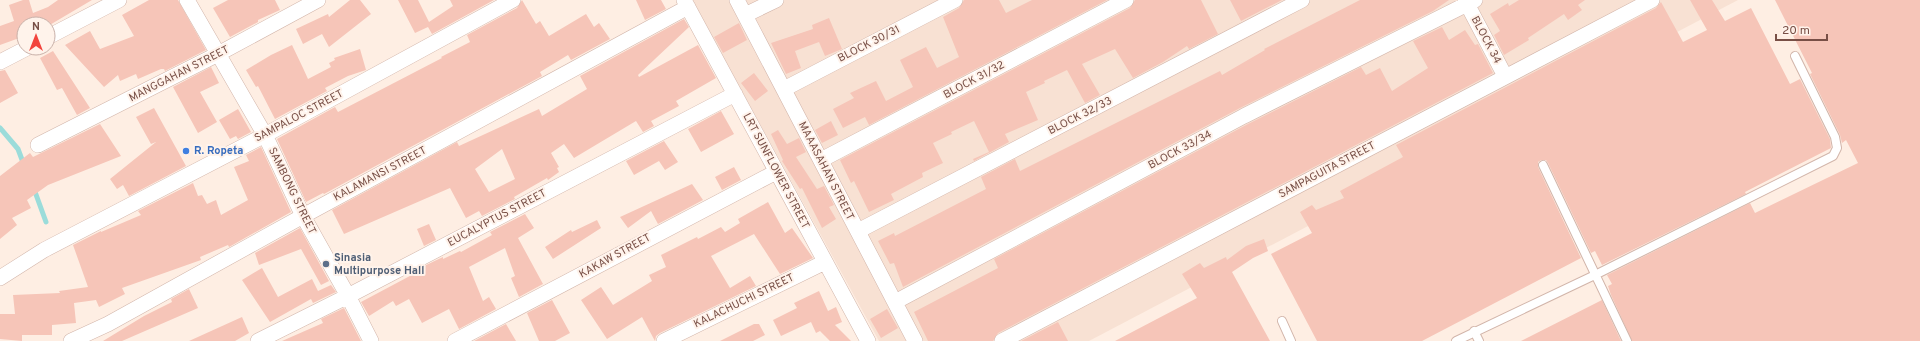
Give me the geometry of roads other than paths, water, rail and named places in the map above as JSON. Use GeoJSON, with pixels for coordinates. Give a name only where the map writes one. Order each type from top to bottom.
{"type":"FeatureCollection","features":[{"type":"Feature","properties":{"kind":"street"},"geometry":{"type":"LineString","coordinates":[[56,33],[119,0]]}},
{"type":"Feature","properties":{"kind":"street","name":"SAMBONG STREET"},"geometry":{"type":"LineString","coordinates":[[187,0],[265,135],[303,216],[348,296],[371,341]]}},
{"type":"Feature","properties":{"kind":"street","name":"MANGGAHAN STREET"},"geometry":{"type":"LineString","coordinates":[[38,145],[218,54],[318,0]]}},
{"type":"Feature","properties":{"kind":"street","name":"SAMPALOC STREET"},"geometry":{"type":"LineString","coordinates":[[0,278],[44,250],[265,135],[513,0]]}},
{"type":"Feature","properties":{"kind":"street","name":"MAAASAHAN STREET"},"geometry":{"type":"LineString","coordinates":[[737,0],[915,341]]}},
{"type":"Feature","properties":{"kind":"street"},"geometry":{"type":"LineString","coordinates":[[745,16],[776,0]]}},
{"type":"Feature","properties":{"kind":"street","name":"BLOCK 30/31"},"geometry":{"type":"LineString","coordinates":[[784,89],[955,0]]}},
{"type":"Feature","properties":{"kind":"street","name":"BLOCK 31/32"},"geometry":{"type":"LineString","coordinates":[[821,160],[1126,0]]}},
{"type":"Feature","properties":{"kind":"street","name":"BLOCK 32/33"},"geometry":{"type":"LineString","coordinates":[[858,231],[1302,0]]}},
{"type":"Feature","properties":{"kind":"street","name":"SAMPAGUITA STREET"},"geometry":{"type":"LineString","coordinates":[[1002,341],[1652,0]]}},
{"type":"Feature","properties":{"kind":"street","name":"BLOCK 34"},"geometry":{"type":"LineString","coordinates":[[1469,1],[1506,76]]}},
{"type":"Feature","properties":{"kind":"street","name":"BLOCK 33/34"},"geometry":{"type":"LineString","coordinates":[[895,302],[1244,116],[1469,1]]}},
{"type":"Feature","properties":{"kind":"street","name":"LRT SUNFLOWER STREET"},"geometry":{"type":"LineString","coordinates":[[686,4],[868,341]]}},
{"type":"Feature","properties":{"kind":"street","name":"KALAMANSI STREET"},"geometry":{"type":"LineString","coordinates":[[71,341],[108,324],[686,4]]}},
{"type":"Feature","properties":{"kind":"street"},"geometry":{"type":"LineString","coordinates":[[0,62],[16,54]]}},
{"type":"Feature","properties":{"kind":"street","name":"EUCALYPTUS STREET"},"geometry":{"type":"LineString","coordinates":[[262,340],[734,94]]}},
{"type":"Feature","properties":{"kind":"street","name":"KAKAW STREET"},"geometry":{"type":"LineString","coordinates":[[455,341],[776,172]]}},
{"type":"Feature","properties":{"kind":"street","name":"KALACHUCHI STREET"},"geometry":{"type":"LineString","coordinates":[[664,341],[825,262]]}},
{"type":"Feature","properties":{"kind":"lane"},"geometry":{"type":"LineString","coordinates":[[1456,341],[1474,331],[1597,274],[1833,156],[1837,148],[1835,137],[1795,56]]}},
{"type":"Feature","properties":{"kind":"lane"},"geometry":{"type":"LineString","coordinates":[[1543,164],[1597,274],[1627,341]]}},
{"type":"Feature","properties":{"kind":"lane"},"geometry":{"type":"LineString","coordinates":[[1282,321],[1291,341]]}},
{"type":"Feature","properties":{"kind":"lane"},"geometry":{"type":"LineString","coordinates":[[1474,331],[1479,341]]}},
{"type":"Feature","properties":{"kind":"waterway"},"geometry":{"type":"LineString","coordinates":[[0,128],[18,149],[24,165]]}},
{"type":"Feature","properties":{"kind":"waterway"},"geometry":{"type":"LineString","coordinates":[[34,189],[46,222]]}},
{"type":"Feature","properties":{"kind":"place","name":"R. Ropeta"},"geometry":{"type":"Point","coordinates":[186,151]}},
{"type":"Feature","properties":{"kind":"place","name":"Sinasia Multipurpose Hall"},"geometry":{"type":"Point","coordinates":[326,264]}}]}
